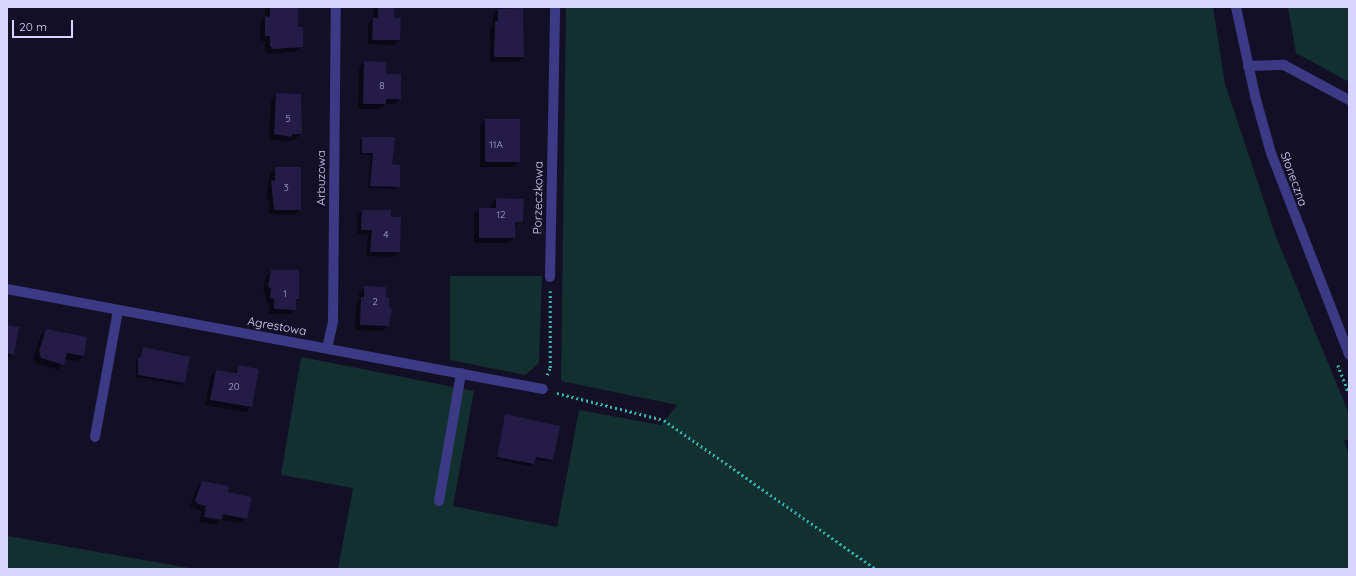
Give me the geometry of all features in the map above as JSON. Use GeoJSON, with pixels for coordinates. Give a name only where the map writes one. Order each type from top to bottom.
{"type":"FeatureCollection","features":[{"type":"Feature","properties":{"kind":"street","name":"Arbuzowa"},"geometry":{"type":"LineString","coordinates":[[327,348],[333,321],[336,7]]}},
{"type":"Feature","properties":{"kind":"street","name":"Porzeczkowa"},"geometry":{"type":"LineString","coordinates":[[550,277],[555,7]]}},
{"type":"Feature","properties":{"kind":"street","name":"Słoneczna"},"geometry":{"type":"LineString","coordinates":[[1236,7],[1248,66],[1279,176],[1349,354]]}},
{"type":"Feature","properties":{"kind":"street"},"geometry":{"type":"LineString","coordinates":[[1248,66],[1284,65],[1349,100]]}},
{"type":"Feature","properties":{"kind":"street","name":"Agrestowa"},"geometry":{"type":"LineString","coordinates":[[7,289],[543,389]]}},
{"type":"Feature","properties":{"kind":"street"},"geometry":{"type":"LineString","coordinates":[[95,437],[118,310]]}},
{"type":"Feature","properties":{"kind":"street"},"geometry":{"type":"LineString","coordinates":[[439,501],[461,373]]}},
{"type":"Feature","properties":{"kind":"path"},"geometry":{"type":"LineString","coordinates":[[550,277],[550,368],[543,389],[664,420],[876,569]]}},
{"type":"Feature","properties":{"kind":"green space"},"geometry":{"type":"Polygon","coordinates":[[[566,7],[1213,7],[1225,84],[1275,234],[1349,414],[1349,439],[1344,441],[1349,455],[1349,569],[338,569],[353,488],[281,475],[301,357],[474,391],[453,506],[557,527],[579,410],[661,425],[677,405],[561,381],[566,7]]]}},
{"type":"Feature","properties":{"kind":"green space"},"geometry":{"type":"Polygon","coordinates":[[[1288,7],[1349,7],[1349,82],[1296,53],[1288,7]]]}},
{"type":"Feature","properties":{"kind":"green space"},"geometry":{"type":"Polygon","coordinates":[[[450,276],[542,276],[539,363],[525,375],[450,360],[450,276]]]}},
{"type":"Feature","properties":{"kind":"green space"},"geometry":{"type":"Polygon","coordinates":[[[7,536],[195,569],[7,569],[7,536]]]}},
{"type":"Feature","properties":{"kind":"building"},"geometry":{"type":"Polygon","coordinates":[[[270,7],[298,7],[298,27],[303,27],[303,47],[273,49],[270,46],[270,36],[265,36],[265,16],[270,17],[270,7]]]}},
{"type":"Feature","properties":{"kind":"building"},"geometry":{"type":"Polygon","coordinates":[[[378,7],[394,7],[394,18],[401,18],[400,40],[372,40],[373,18],[378,18],[378,7]]]}},
{"type":"Feature","properties":{"kind":"building"},"geometry":{"type":"Polygon","coordinates":[[[523,8],[524,57],[494,57],[495,21],[498,21],[498,9],[523,8]]]}},
{"type":"Feature","properties":{"kind":"building"},"geometry":{"type":"Polygon","coordinates":[[[364,61],[386,62],[386,74],[401,74],[401,99],[386,99],[386,104],[363,104],[364,61]]]}},
{"type":"Feature","properties":{"kind":"building"},"geometry":{"type":"Polygon","coordinates":[[[276,93],[301,94],[302,134],[292,134],[292,137],[274,134],[276,93]]]}},
{"type":"Feature","properties":{"kind":"building"},"geometry":{"type":"Polygon","coordinates":[[[485,119],[520,119],[520,162],[485,162],[485,119]]]}},
{"type":"Feature","properties":{"kind":"building"},"geometry":{"type":"Polygon","coordinates":[[[362,137],[395,137],[392,164],[400,165],[400,187],[370,186],[373,153],[362,153],[362,137]]]}},
{"type":"Feature","properties":{"kind":"building"},"geometry":{"type":"Polygon","coordinates":[[[275,167],[301,167],[301,210],[274,210],[271,180],[275,181],[275,167]]]}},
{"type":"Feature","properties":{"kind":"building"},"geometry":{"type":"Polygon","coordinates":[[[496,198],[524,199],[523,222],[515,222],[515,238],[479,238],[479,208],[496,208],[496,198]]]}},
{"type":"Feature","properties":{"kind":"building"},"geometry":{"type":"Polygon","coordinates":[[[362,210],[391,210],[391,217],[401,217],[400,252],[370,252],[372,230],[361,230],[362,210]]]}},
{"type":"Feature","properties":{"kind":"building"},"geometry":{"type":"Polygon","coordinates":[[[271,270],[299,270],[299,299],[296,299],[296,310],[274,309],[274,299],[270,298],[271,289],[268,286],[271,270]]]}},
{"type":"Feature","properties":{"kind":"building"},"geometry":{"type":"Polygon","coordinates":[[[364,286],[386,287],[386,297],[389,298],[389,307],[392,310],[389,326],[360,325],[361,297],[364,297],[364,286]]]}},
{"type":"Feature","properties":{"kind":"building"},"geometry":{"type":"Polygon","coordinates":[[[7,325],[19,327],[14,355],[7,353],[7,325]]]}},
{"type":"Feature","properties":{"kind":"building"},"geometry":{"type":"Polygon","coordinates":[[[46,329],[87,337],[84,356],[67,353],[64,365],[41,358],[39,351],[46,329]]]}},
{"type":"Feature","properties":{"kind":"building"},"geometry":{"type":"Polygon","coordinates":[[[143,347],[190,357],[185,383],[138,375],[138,358],[141,356],[143,347]]]}},
{"type":"Feature","properties":{"kind":"building"},"geometry":{"type":"Polygon","coordinates":[[[238,365],[259,369],[252,407],[210,400],[216,370],[237,373],[238,365]]]}},
{"type":"Feature","properties":{"kind":"building"},"geometry":{"type":"Polygon","coordinates":[[[505,414],[560,426],[553,460],[536,457],[534,464],[497,457],[505,414]]]}},
{"type":"Feature","properties":{"kind":"building"},"geometry":{"type":"Polygon","coordinates":[[[202,481],[229,486],[228,492],[252,497],[247,519],[223,514],[222,520],[204,517],[206,506],[198,504],[195,501],[202,481]]]}}]}
